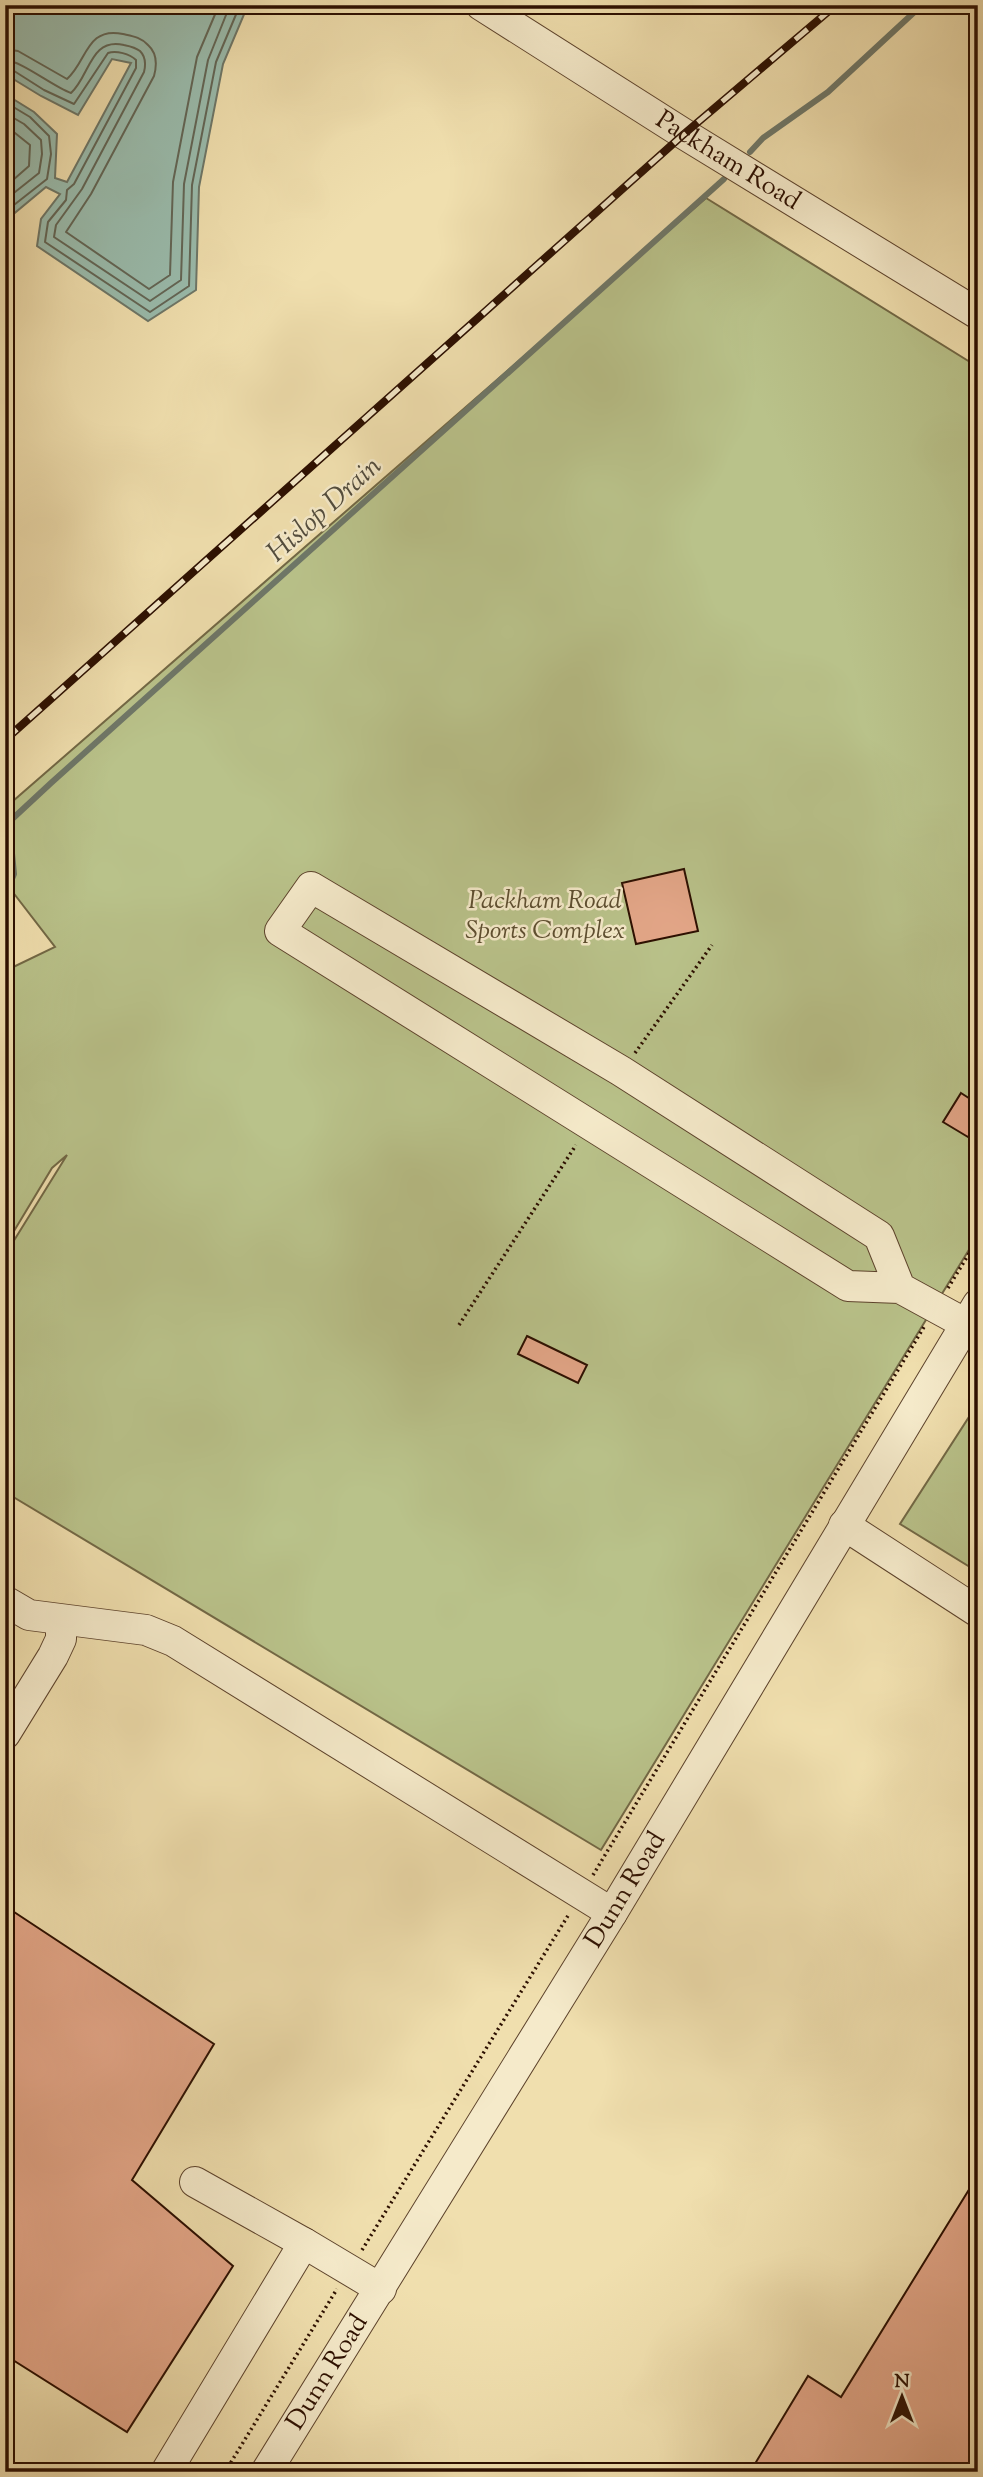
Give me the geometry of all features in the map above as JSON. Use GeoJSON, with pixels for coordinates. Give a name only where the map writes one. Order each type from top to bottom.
{"type":"FeatureCollection","features":[{"type":"Feature","properties":{"kind":"street","name":"Packham Road"},"geometry":{"type":"LineString","coordinates":[[481,5],[684,134],[978,314]]}},
{"type":"Feature","properties":{"kind":"street"},"geometry":{"type":"LineString","coordinates":[[900,1287],[879,1236],[621,1071],[311,887],[280,930],[848,1286],[900,1287],[936,1307],[972,1314]]}},
{"type":"Feature","properties":{"kind":"street","name":"Dunn Road"},"geometry":{"type":"LineString","coordinates":[[266,2472],[612,1913],[972,1314]]}},
{"type":"Feature","properties":{"kind":"street"},"geometry":{"type":"LineString","coordinates":[[844,1525],[978,1612]]}},
{"type":"Feature","properties":{"kind":"street"},"geometry":{"type":"LineString","coordinates":[[5,1601],[29,1615],[146,1630],[173,1642],[612,1913]]}},
{"type":"Feature","properties":{"kind":"street"},"geometry":{"type":"LineString","coordinates":[[5,1734],[53,1656],[61,1639],[61,1620]]}},
{"type":"Feature","properties":{"kind":"street"},"geometry":{"type":"LineString","coordinates":[[195,2182],[381,2289]]}},
{"type":"Feature","properties":{"kind":"street"},"geometry":{"type":"LineString","coordinates":[[166,2472],[304,2243]]}},
{"type":"Feature","properties":{"kind":"path"},"geometry":{"type":"LineString","coordinates":[[590,1878],[978,1239]]}},
{"type":"Feature","properties":{"kind":"path"},"geometry":{"type":"LineString","coordinates":[[357,2258],[571,1910]]}},
{"type":"Feature","properties":{"kind":"path"},"geometry":{"type":"LineString","coordinates":[[225,2472],[343,2281]]}},
{"type":"Feature","properties":{"kind":"green space","name":"Packham Road Sports Complex"},"geometry":{"type":"Polygon","coordinates":[[[706,198],[978,367],[978,1235],[601,1850],[5,1492],[5,1255],[67,1155],[52,1168],[5,1246],[5,971],[55,947],[5,882],[5,808],[706,198]]]}},
{"type":"Feature","properties":{"kind":"green space"},"geometry":{"type":"Polygon","coordinates":[[[978,1403],[978,1572],[900,1524],[978,1403]]]}},
{"type":"Feature","properties":{"kind":"water"},"geometry":{"type":"Polygon","coordinates":[[[5,5],[248,5],[223,64],[199,187],[196,290],[148,321],[37,246],[41,219],[60,194],[46,187],[5,221],[5,94],[34,112],[57,134],[55,178],[67,182],[131,63],[112,59],[78,115],[5,74],[5,5]]]}},
{"type":"Feature","properties":{"kind":"building"},"geometry":{"type":"Polygon","coordinates":[[[684,869],[698,931],[636,944],[622,883],[684,869]]]}},
{"type":"Feature","properties":{"kind":"building"},"geometry":{"type":"Polygon","coordinates":[[[961,1093],[978,1104],[978,1122],[968,1137],[943,1122],[961,1093]]]}},
{"type":"Feature","properties":{"kind":"building"},"geometry":{"type":"Polygon","coordinates":[[[527,1336],[587,1365],[578,1383],[518,1354],[527,1336]]]}},
{"type":"Feature","properties":{"kind":"building"},"geometry":{"type":"Polygon","coordinates":[[[5,1906],[214,2044],[132,2180],[233,2266],[127,2432],[5,2355],[5,1906]]]}},
{"type":"Feature","properties":{"kind":"building"},"geometry":{"type":"Polygon","coordinates":[[[978,2175],[978,2472],[750,2472],[808,2376],[841,2397],[978,2175]]]}},
{"type":"Feature","properties":{"kind":"waterway","name":"Hislop Drain"},"geometry":{"type":"LineString","coordinates":[[750,152],[763,138],[828,92],[922,5]]}},
{"type":"Feature","properties":{"kind":"waterway","name":"Hislop Drain"},"geometry":{"type":"LineString","coordinates":[[5,895],[14,874],[9,822],[724,179]]}},
{"type":"Feature","properties":{"kind":"railway"},"geometry":{"type":"LineString","coordinates":[[5,740],[684,134],[836,5]]}}]}
